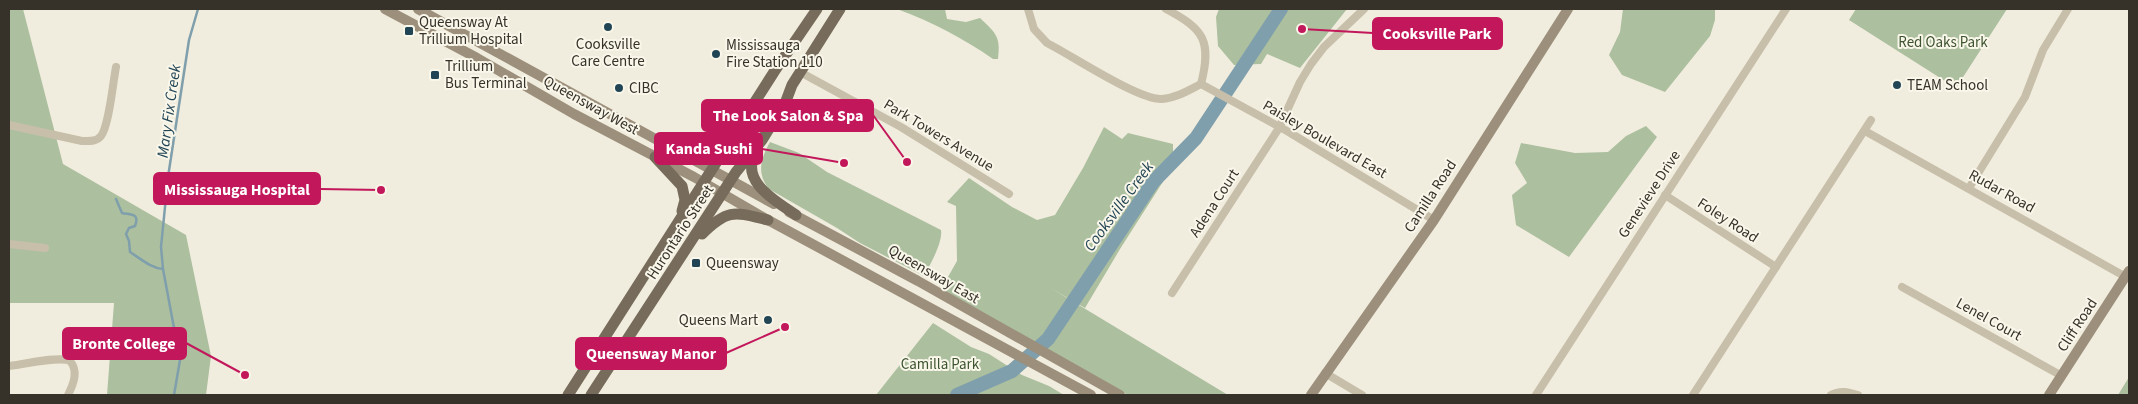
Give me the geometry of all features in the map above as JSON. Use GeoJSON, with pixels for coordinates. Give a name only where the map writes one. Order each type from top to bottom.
{"type":"FeatureCollection","features":[{"type":"Feature","properties":{"kind":"main road","name":"Queensway West"},"geometry":{"type":"LineString","coordinates":[[385,9],[477,58],[574,114],[704,182]]}},
{"type":"Feature","properties":{"kind":"main road","name":"Queensway West"},"geometry":{"type":"LineString","coordinates":[[418,9],[712,170]]}},
{"type":"Feature","properties":{"kind":"main road","name":"Hurontario Street"},"geometry":{"type":"LineString","coordinates":[[568,395],[817,9]]}},
{"type":"Feature","properties":{"kind":"main road","name":"Hurontario Street"},"geometry":{"type":"LineString","coordinates":[[591,395],[689,248],[731,180],[762,140],[786,101],[792,85],[840,9]]}},
{"type":"Feature","properties":{"kind":"main road","name":"Camilla Road"},"geometry":{"type":"LineString","coordinates":[[1311,395],[1434,220],[1568,9]]}},
{"type":"Feature","properties":{"kind":"main road"},"geometry":{"type":"LineString","coordinates":[[673,150],[705,151],[738,130]]}},
{"type":"Feature","properties":{"kind":"main road"},"geometry":{"type":"LineString","coordinates":[[762,140],[752,160],[754,178],[762,192],[796,215]]}},
{"type":"Feature","properties":{"kind":"main road"},"geometry":{"type":"LineString","coordinates":[[655,157],[682,186],[686,200],[678,222]]}},
{"type":"Feature","properties":{"kind":"main road"},"geometry":{"type":"LineString","coordinates":[[712,170],[731,180]]}},
{"type":"Feature","properties":{"kind":"main road","name":"Queensway East"},"geometry":{"type":"LineString","coordinates":[[731,180],[918,281],[1120,395]]}},
{"type":"Feature","properties":{"kind":"main road"},"geometry":{"type":"LineString","coordinates":[[704,182],[723,194]]}},
{"type":"Feature","properties":{"kind":"main road","name":"Queensway East"},"geometry":{"type":"LineString","coordinates":[[723,194],[1091,395]]}},
{"type":"Feature","properties":{"kind":"main road"},"geometry":{"type":"LineString","coordinates":[[689,248],[714,223],[724,216],[741,214],[768,220]]}},
{"type":"Feature","properties":{"kind":"main road","name":"Cliff Road"},"geometry":{"type":"LineString","coordinates":[[2049,395],[2128,274]]}},
{"type":"Feature","properties":{"kind":"street"},"geometry":{"type":"LineString","coordinates":[[1028,9],[1034,29],[1046,43],[1144,96],[1163,99],[1205,86],[1206,61],[1206,48],[1200,34],[1188,22],[1166,9]]}},
{"type":"Feature","properties":{"kind":"street","name":"Adena Court"},"geometry":{"type":"LineString","coordinates":[[1172,294],[1279,128],[1300,82],[1311,64],[1324,47],[1364,9]]}},
{"type":"Feature","properties":{"kind":"street","name":"Genevieve Drive"},"geometry":{"type":"LineString","coordinates":[[1536,395],[1786,9]]}},
{"type":"Feature","properties":{"kind":"street"},"geometry":{"type":"LineString","coordinates":[[1970,188],[2024,98],[2043,50],[2068,9]]}},
{"type":"Feature","properties":{"kind":"street"},"geometry":{"type":"LineString","coordinates":[[9,125],[82,141],[92,142],[100,138],[105,125],[116,67]]}},
{"type":"Feature","properties":{"kind":"street","name":"Park Towers Avenue"},"geometry":{"type":"LineString","coordinates":[[800,72],[901,127],[1009,194]]}},
{"type":"Feature","properties":{"kind":"street","name":"Paisley Boulevard East"},"geometry":{"type":"LineString","coordinates":[[1205,86],[1434,220]]}},
{"type":"Feature","properties":{"kind":"street"},"geometry":{"type":"LineString","coordinates":[[1693,395],[1871,120]]}},
{"type":"Feature","properties":{"kind":"street","name":"Rudar Road"},"geometry":{"type":"LineString","coordinates":[[1865,130],[2128,274]]}},
{"type":"Feature","properties":{"kind":"street","name":"Foley Road"},"geometry":{"type":"LineString","coordinates":[[1665,195],[1776,267]]}},
{"type":"Feature","properties":{"kind":"street"},"geometry":{"type":"LineString","coordinates":[[9,244],[45,248]]}},
{"type":"Feature","properties":{"kind":"street","name":"Lenel Court"},"geometry":{"type":"LineString","coordinates":[[1902,287],[2062,376]]}},
{"type":"Feature","properties":{"kind":"street"},"geometry":{"type":"LineString","coordinates":[[9,366],[43,362],[56,358],[69,360],[75,372],[74,384],[68,395]]}},
{"type":"Feature","properties":{"kind":"street"},"geometry":{"type":"LineString","coordinates":[[1325,373],[1362,395]]}},
{"type":"Feature","properties":{"kind":"street"},"geometry":{"type":"LineString","coordinates":[[1831,395],[1838,392],[1858,395]]}},
{"type":"Feature","properties":{"kind":"green space"},"geometry":{"type":"Polygon","coordinates":[[[9,9],[23,9],[63,164],[186,235],[211,356],[206,395],[107,395],[114,303],[9,303],[9,9]]]}},
{"type":"Feature","properties":{"kind":"green space"},"geometry":{"type":"Polygon","coordinates":[[[897,9],[945,9],[947,19],[966,22],[980,18],[998,40],[998,59],[993,59],[959,37],[923,19],[897,9]]]}},
{"type":"Feature","properties":{"kind":"green space"},"geometry":{"type":"Polygon","coordinates":[[[1219,9],[1347,9],[1300,68],[1267,54],[1261,64],[1234,65],[1218,46],[1216,17],[1219,9]]]}},
{"type":"Feature","properties":{"kind":"green space"},"geometry":{"type":"Polygon","coordinates":[[[1623,9],[1715,9],[1715,20],[1710,36],[1665,92],[1622,75],[1609,55],[1620,32],[1623,9]]]}},
{"type":"Feature","properties":{"kind":"green space","name":"Red Oaks Park"},"geometry":{"type":"Polygon","coordinates":[[[1856,9],[2007,9],[1956,88],[1849,20],[1856,9]]]}},
{"type":"Feature","properties":{"kind":"green space"},"geometry":{"type":"Polygon","coordinates":[[[1646,126],[1657,137],[1569,257],[1516,225],[1512,195],[1527,183],[1515,163],[1521,143],[1575,153],[1608,152],[1626,136],[1646,126]]]}},
{"type":"Feature","properties":{"kind":"green space"},"geometry":{"type":"Polygon","coordinates":[[[1104,127],[1122,139],[1128,133],[1173,144],[1173,166],[1085,308],[1049,287],[1228,395],[1128,395],[940,291],[957,261],[956,206],[947,202],[969,178],[1012,207],[1037,220],[1055,215],[1083,168],[1104,127]]]}},
{"type":"Feature","properties":{"kind":"green space"},"geometry":{"type":"Polygon","coordinates":[[[770,142],[799,153],[827,172],[941,230],[938,247],[924,276],[860,243],[769,189],[762,177],[761,166],[770,142]]]}},
{"type":"Feature","properties":{"kind":"green space","name":"Camilla Park"},"geometry":{"type":"Polygon","coordinates":[[[933,323],[971,347],[989,354],[1022,375],[1049,386],[1064,395],[876,395],[933,323]]]}},
{"type":"Feature","properties":{"kind":"green space"},"geometry":{"type":"Polygon","coordinates":[[[2129,377],[2129,395],[2118,395],[2129,377]]]}},
{"type":"Feature","properties":{"kind":"waterway","name":"Mary Fix Creek"},"geometry":{"type":"LineString","coordinates":[[174,395],[180,360],[163,269],[161,247],[168,177],[189,40],[198,9]]}},
{"type":"Feature","properties":{"kind":"waterway","name":"Cooksville Creek"},"geometry":{"type":"LineString","coordinates":[[957,395],[1012,371],[1048,339],[1153,182],[1196,138],[1281,9]]}},
{"type":"Feature","properties":{"kind":"waterway"},"geometry":{"type":"LineString","coordinates":[[116,199],[122,213],[134,215],[136,219],[135,226],[129,228],[126,234],[130,252],[150,265],[163,269]]}},
{"type":"Feature","properties":{"kind":"place","name":"Cooksville Care Centre"},"geometry":{"type":"Point","coordinates":[608,27]}},
{"type":"Feature","properties":{"kind":"place","name":"Cooksville Park"},"geometry":{"type":"Point","coordinates":[1302,29]}},
{"type":"Feature","properties":{"kind":"place","name":"Queensway At Trillium Hospital"},"geometry":{"type":"Point","coordinates":[409,31]}},
{"type":"Feature","properties":{"kind":"place","name":"Mississauga Fire Station 110"},"geometry":{"type":"Point","coordinates":[716,54]}},
{"type":"Feature","properties":{"kind":"place","name":"Trillium Bus Terminal"},"geometry":{"type":"Point","coordinates":[435,75]}},
{"type":"Feature","properties":{"kind":"place","name":"TEAM School"},"geometry":{"type":"Point","coordinates":[1897,85]}},
{"type":"Feature","properties":{"kind":"place","name":"CIBC"},"geometry":{"type":"Point","coordinates":[619,88]}},
{"type":"Feature","properties":{"kind":"place","name":"The Look Salon & Spa"},"geometry":{"type":"Point","coordinates":[907,162]}},
{"type":"Feature","properties":{"kind":"place","name":"Kanda Sushi"},"geometry":{"type":"Point","coordinates":[844,163]}},
{"type":"Feature","properties":{"kind":"place","name":"Mississauga Hospital"},"geometry":{"type":"Point","coordinates":[381,190]}},
{"type":"Feature","properties":{"kind":"place","name":"Queensway"},"geometry":{"type":"Point","coordinates":[696,263]}},
{"type":"Feature","properties":{"kind":"place","name":"Queens Mart"},"geometry":{"type":"Point","coordinates":[768,320]}},
{"type":"Feature","properties":{"kind":"place","name":"Queensway Manor"},"geometry":{"type":"Point","coordinates":[785,327]}},
{"type":"Feature","properties":{"kind":"place","name":"Bronte College"},"geometry":{"type":"Point","coordinates":[245,375]}}]}
